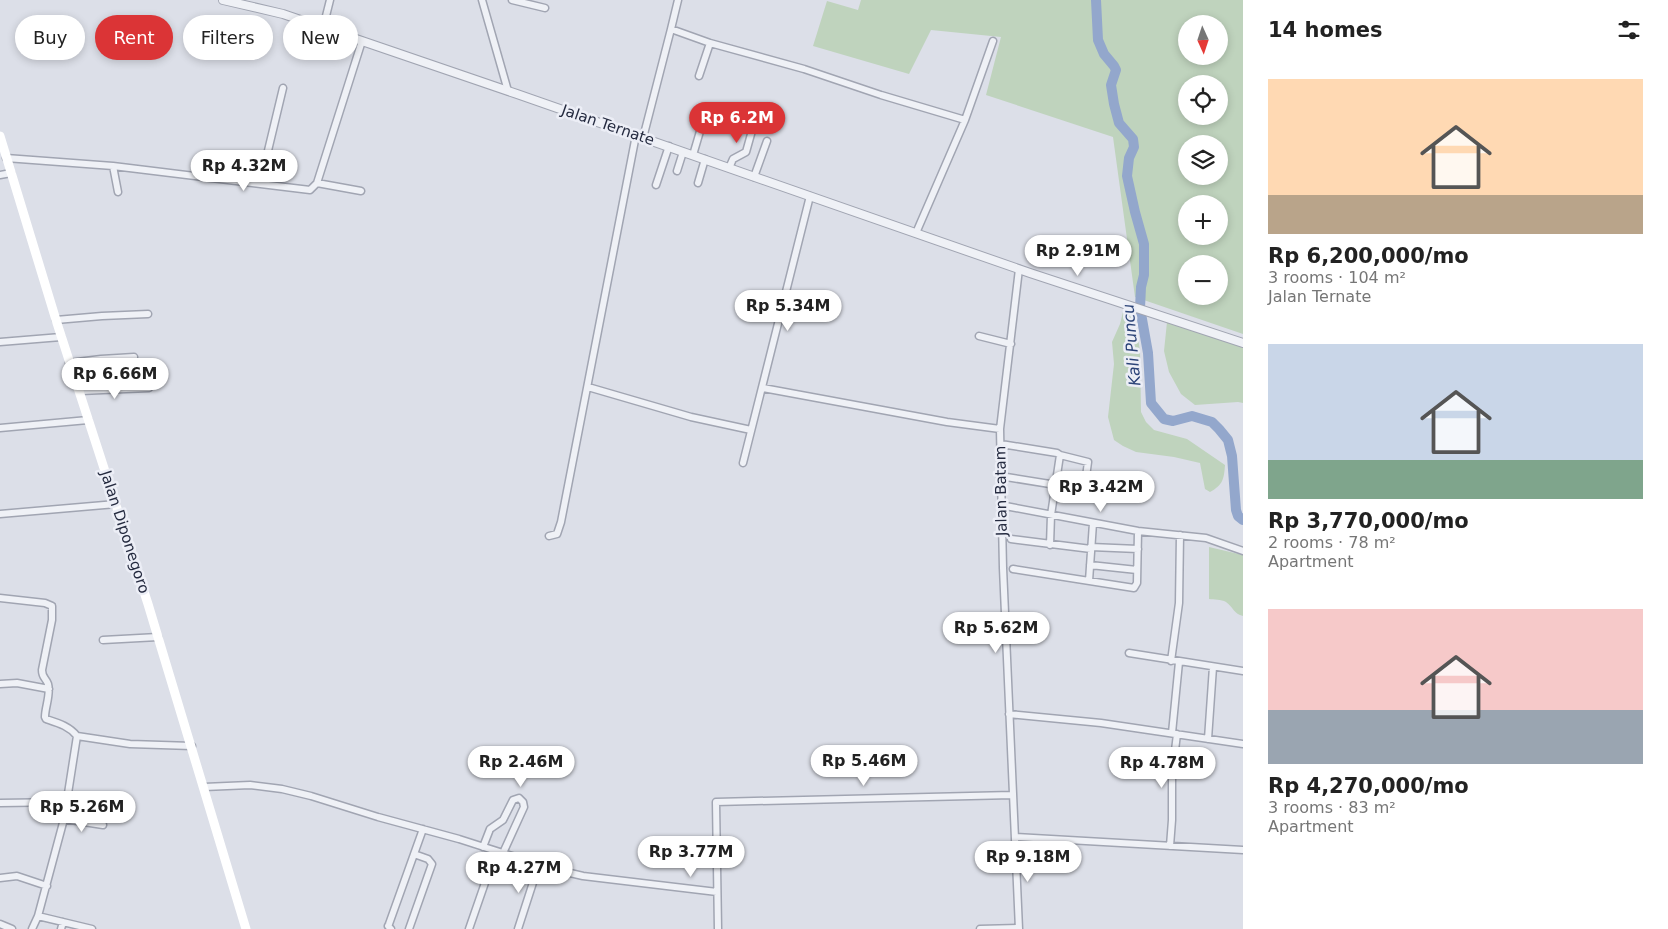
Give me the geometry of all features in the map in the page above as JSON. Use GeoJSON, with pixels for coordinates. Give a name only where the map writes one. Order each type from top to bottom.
{"type":"FeatureCollection","features":[{"type":"Feature","properties":{"kind":"main road","name":"Jalan Diponegoro"},"geometry":{"type":"LineString","coordinates":[[0,136],[69,363],[80,391],[192,746],[246,929]]}},
{"type":"Feature","properties":{"kind":"street","name":"Jalan Ternate"},"geometry":{"type":"LineString","coordinates":[[223,0],[246,3],[286,15]]}},
{"type":"Feature","properties":{"kind":"street"},"geometry":{"type":"LineString","coordinates":[[326,15],[330,0]]}},
{"type":"Feature","properties":{"kind":"street"},"geometry":{"type":"LineString","coordinates":[[482,0],[508,91]]}},
{"type":"Feature","properties":{"kind":"street"},"geometry":{"type":"LineString","coordinates":[[512,0],[545,8]]}},
{"type":"Feature","properties":{"kind":"street"},"geometry":{"type":"LineString","coordinates":[[549,536],[557,534],[561,522],[640,136],[678,0]]}},
{"type":"Feature","properties":{"kind":"street"},"geometry":{"type":"LineString","coordinates":[[671,30],[966,120]]}},
{"type":"Feature","properties":{"kind":"street","name":"Jalan Ternate"},"geometry":{"type":"LineString","coordinates":[[358,40],[1019,269],[1243,343]]}},
{"type":"Feature","properties":{"kind":"street"},"geometry":{"type":"LineString","coordinates":[[6,158],[113,166],[312,189],[317,183],[362,41]]}},
{"type":"Feature","properties":{"kind":"street"},"geometry":{"type":"LineString","coordinates":[[916,233],[966,120],[993,41]]}},
{"type":"Feature","properties":{"kind":"street"},"geometry":{"type":"LineString","coordinates":[[699,76],[710,43]]}},
{"type":"Feature","properties":{"kind":"street"},"geometry":{"type":"LineString","coordinates":[[260,184],[283,88]]}},
{"type":"Feature","properties":{"kind":"street"},"geometry":{"type":"LineString","coordinates":[[692,155],[706,111]]}},
{"type":"Feature","properties":{"kind":"street"},"geometry":{"type":"LineString","coordinates":[[729,168],[733,159],[746,152],[755,120]]}},
{"type":"Feature","properties":{"kind":"street"},"geometry":{"type":"LineString","coordinates":[[754,177],[767,141]]}},
{"type":"Feature","properties":{"kind":"street"},"geometry":{"type":"LineString","coordinates":[[656,185],[668,146]]}},
{"type":"Feature","properties":{"kind":"street"},"geometry":{"type":"LineString","coordinates":[[677,171],[683,152]]}},
{"type":"Feature","properties":{"kind":"street"},"geometry":{"type":"LineString","coordinates":[[698,183],[705,160]]}},
{"type":"Feature","properties":{"kind":"street"},"geometry":{"type":"LineString","coordinates":[[113,166],[118,192]]}},
{"type":"Feature","properties":{"kind":"street"},"geometry":{"type":"LineString","coordinates":[[0,175],[11,173]]}},
{"type":"Feature","properties":{"kind":"street"},"geometry":{"type":"LineString","coordinates":[[317,183],[361,191]]}},
{"type":"Feature","properties":{"kind":"street"},"geometry":{"type":"LineString","coordinates":[[744,463],[810,196]]}},
{"type":"Feature","properties":{"kind":"street","name":"Jalan Batam"},"geometry":{"type":"LineString","coordinates":[[1019,269],[1000,429],[1003,584],[1019,928]]}},
{"type":"Feature","properties":{"kind":"street"},"geometry":{"type":"LineString","coordinates":[[56,320],[148,314]]}},
{"type":"Feature","properties":{"kind":"street"},"geometry":{"type":"LineString","coordinates":[[979,336],[1011,344]]}},
{"type":"Feature","properties":{"kind":"street"},"geometry":{"type":"LineString","coordinates":[[0,342],[61,337]]}},
{"type":"Feature","properties":{"kind":"street"},"geometry":{"type":"LineString","coordinates":[[69,363],[134,357]]}},
{"type":"Feature","properties":{"kind":"street"},"geometry":{"type":"LineString","coordinates":[[588,387],[691,416],[751,430]]}},
{"type":"Feature","properties":{"kind":"street"},"geometry":{"type":"LineString","coordinates":[[80,391],[149,388]]}},
{"type":"Feature","properties":{"kind":"street"},"geometry":{"type":"LineString","coordinates":[[763,388],[947,422],[1000,429]]}},
{"type":"Feature","properties":{"kind":"street"},"geometry":{"type":"LineString","coordinates":[[0,428],[88,420]]}},
{"type":"Feature","properties":{"kind":"street"},"geometry":{"type":"LineString","coordinates":[[1000,476],[1083,484],[1086,482],[1088,462],[1057,453],[1001,444]]}},
{"type":"Feature","properties":{"kind":"street"},"geometry":{"type":"LineString","coordinates":[[1050,545],[1051,515],[1060,455]]}},
{"type":"Feature","properties":{"kind":"street"},"geometry":{"type":"LineString","coordinates":[[0,514],[116,504]]}},
{"type":"Feature","properties":{"kind":"street"},"geometry":{"type":"LineString","coordinates":[[1000,505],[1138,531],[1211,539],[1243,551]]}},
{"type":"Feature","properties":{"kind":"street"},"geometry":{"type":"LineString","coordinates":[[1089,581],[1093,523]]}},
{"type":"Feature","properties":{"kind":"street"},"geometry":{"type":"LineString","coordinates":[[1013,569],[1134,588],[1137,584],[1138,531]]}},
{"type":"Feature","properties":{"kind":"street"},"geometry":{"type":"LineString","coordinates":[[1171,661],[1179,603],[1180,535]]}},
{"type":"Feature","properties":{"kind":"street"},"geometry":{"type":"LineString","coordinates":[[1011,539],[1050,545],[1138,549]]}},
{"type":"Feature","properties":{"kind":"street"},"geometry":{"type":"LineString","coordinates":[[1090,565],[1137,570]]}},
{"type":"Feature","properties":{"kind":"street"},"geometry":{"type":"LineString","coordinates":[[0,598],[45,602],[52,606],[52,620],[42,670],[42,677],[47,681],[49,689],[45,718],[62,724],[78,736],[130,744],[192,746]]}},
{"type":"Feature","properties":{"kind":"street"},"geometry":{"type":"LineString","coordinates":[[103,640],[158,637]]}},
{"type":"Feature","properties":{"kind":"street"},"geometry":{"type":"LineString","coordinates":[[1129,654],[1243,671]]}},
{"type":"Feature","properties":{"kind":"street"},"geometry":{"type":"LineString","coordinates":[[1170,846],[1174,733],[1179,662]]}},
{"type":"Feature","properties":{"kind":"street"},"geometry":{"type":"LineString","coordinates":[[1208,739],[1212,667]]}},
{"type":"Feature","properties":{"kind":"street"},"geometry":{"type":"LineString","coordinates":[[0,684],[18,683],[49,689]]}},
{"type":"Feature","properties":{"kind":"street"},"geometry":{"type":"LineString","coordinates":[[1009,714],[1068,719],[1243,744]]}},
{"type":"Feature","properties":{"kind":"street"},"geometry":{"type":"LineString","coordinates":[[32,929],[47,886],[64,818],[78,736]]}},
{"type":"Feature","properties":{"kind":"street"},"geometry":{"type":"LineString","coordinates":[[204,787],[250,785],[282,788],[583,876],[717,892]]}},
{"type":"Feature","properties":{"kind":"street"},"geometry":{"type":"LineString","coordinates":[[718,929],[716,802],[1012,795]]}},
{"type":"Feature","properties":{"kind":"street"},"geometry":{"type":"LineString","coordinates":[[469,929],[500,852],[524,807],[523,802],[519,798],[513,800],[503,820],[490,829],[483,847]]}},
{"type":"Feature","properties":{"kind":"street"},"geometry":{"type":"LineString","coordinates":[[0,803],[66,802]]}},
{"type":"Feature","properties":{"kind":"street"},"geometry":{"type":"LineString","coordinates":[[64,818],[103,825]]}},
{"type":"Feature","properties":{"kind":"street"},"geometry":{"type":"LineString","coordinates":[[391,929],[388,925],[423,829]]}},
{"type":"Feature","properties":{"kind":"street"},"geometry":{"type":"LineString","coordinates":[[1015,837],[1243,850]]}},
{"type":"Feature","properties":{"kind":"street"},"geometry":{"type":"LineString","coordinates":[[409,929],[432,864],[428,859],[414,854]]}},
{"type":"Feature","properties":{"kind":"street"},"geometry":{"type":"LineString","coordinates":[[518,929],[539,864]]}},
{"type":"Feature","properties":{"kind":"street"},"geometry":{"type":"LineString","coordinates":[[0,878],[16,876],[47,886]]}},
{"type":"Feature","properties":{"kind":"street"},"geometry":{"type":"LineString","coordinates":[[38,916],[92,929]]}},
{"type":"Feature","properties":{"kind":"street"},"geometry":{"type":"LineString","coordinates":[[61,929],[63,922]]}},
{"type":"Feature","properties":{"kind":"street"},"geometry":{"type":"LineString","coordinates":[[0,924],[12,929]]}},
{"type":"Feature","properties":{"kind":"street"},"geometry":{"type":"LineString","coordinates":[[980,929],[1019,928]]}},
{"type":"Feature","properties":{"kind":"green space"},"geometry":{"type":"Polygon","coordinates":[[[861,0],[1243,0],[1243,334],[1135,297],[1113,137],[986,95],[1001,37],[931,30],[909,74],[813,46],[827,1],[858,10],[861,0]]]}},
{"type":"Feature","properties":{"kind":"green space"},"geometry":{"type":"Polygon","coordinates":[[[1123,312],[1135,314],[1140,352],[1141,412],[1146,422],[1154,430],[1187,439],[1225,465],[1222,481],[1218,487],[1210,492],[1205,489],[1200,463],[1174,457],[1136,452],[1114,440],[1108,417],[1114,364],[1112,342],[1123,312]]]}},
{"type":"Feature","properties":{"kind":"green space"},"geometry":{"type":"Polygon","coordinates":[[[1167,322],[1243,347],[1243,403],[1195,405],[1181,394],[1169,372],[1164,351],[1167,322]]]}},
{"type":"Feature","properties":{"kind":"green space"},"geometry":{"type":"Polygon","coordinates":[[[1209,547],[1243,555],[1243,616],[1226,602],[1209,599],[1209,547]]]}},
{"type":"Feature","properties":{"kind":"waterway","name":"Kali Puncu"},"geometry":{"type":"LineString","coordinates":[[1096,0],[1098,40],[1104,54],[1116,70],[1111,85],[1119,123],[1133,139],[1134,147],[1129,158],[1127,176],[1144,244],[1144,275],[1141,287],[1140,308],[1148,353],[1151,403],[1164,419],[1173,421],[1192,416],[1212,422],[1228,440],[1232,456],[1236,510],[1238,516],[1243,520]]}}]}
